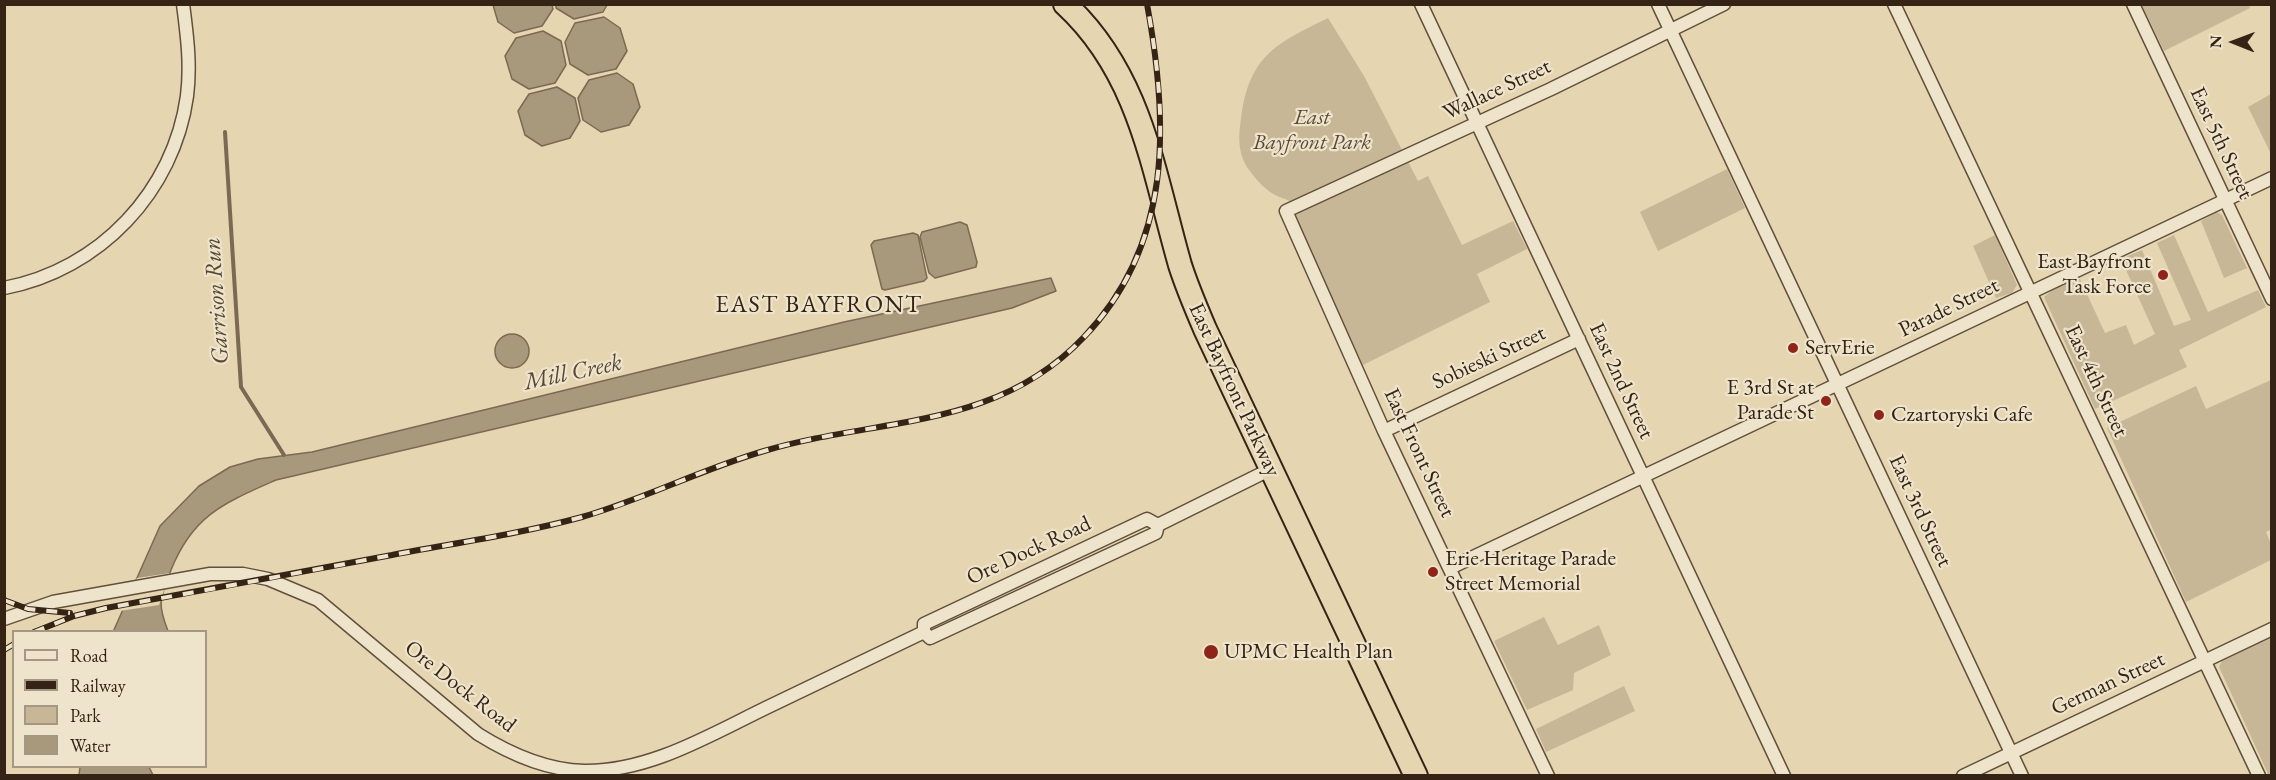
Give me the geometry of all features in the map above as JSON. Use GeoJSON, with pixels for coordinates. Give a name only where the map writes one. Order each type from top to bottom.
{"type":"FeatureCollection","features":[{"type":"Feature","properties":{"kind":"highway","name":"East Bayfront Parkway"},"geometry":{"type":"LineString","coordinates":[[1065,4],[1108,54],[1134,102],[1149,144],[1189,290],[1416,776]]}},
{"type":"Feature","properties":{"kind":"street"},"geometry":{"type":"LineString","coordinates":[[4,288],[50,275],[96,249],[129,219],[155,184],[177,138],[188,93],[189,57],[183,4]]}},
{"type":"Feature","properties":{"kind":"street","name":"East 2nd Street"},"geometry":{"type":"LineString","coordinates":[[1421,4],[1784,776]]}},
{"type":"Feature","properties":{"kind":"street","name":"East 3rd Street"},"geometry":{"type":"LineString","coordinates":[[1658,4],[2022,776]]}},
{"type":"Feature","properties":{"kind":"street","name":"Wallace Street"},"geometry":{"type":"LineString","coordinates":[[1286,211],[1724,4]]}},
{"type":"Feature","properties":{"kind":"street","name":"East 4th Street"},"geometry":{"type":"LineString","coordinates":[[1894,4],[2259,776]]}},
{"type":"Feature","properties":{"kind":"street","name":"East 5th Street"},"geometry":{"type":"LineString","coordinates":[[2133,4],[2271,299]]}},
{"type":"Feature","properties":{"kind":"street","name":"Parade Street"},"geometry":{"type":"LineString","coordinates":[[1450,568],[2271,178]]}},
{"type":"Feature","properties":{"kind":"street","name":"East Front Street"},"geometry":{"type":"LineString","coordinates":[[1286,211],[1384,431],[1548,776]]}},
{"type":"Feature","properties":{"kind":"street","name":"Sobieski Street"},"geometry":{"type":"LineString","coordinates":[[1384,431],[1579,339]]}},
{"type":"Feature","properties":{"kind":"street","name":"Ore Dock Road"},"geometry":{"type":"LineString","coordinates":[[1158,525],[1147,519],[924,624],[924,632],[930,638],[1085,567],[1156,533],[1158,525],[1271,469]]}},
{"type":"Feature","properties":{"kind":"street","name":"Ore Dock Road"},"geometry":{"type":"LineString","coordinates":[[4,619],[53,602],[167,581],[229,573],[268,579],[318,600],[437,700],[494,744],[542,764],[584,771],[628,767],[675,751],[924,632]]}},
{"type":"Feature","properties":{"kind":"street","name":"German Street"},"geometry":{"type":"LineString","coordinates":[[1963,776],[2271,629]]}},
{"type":"Feature","properties":{"kind":"green space"},"geometry":{"type":"Polygon","coordinates":[[[2142,5],[2249,5],[2250,8],[2164,51],[2142,5]]]}},
{"type":"Feature","properties":{"kind":"green space","name":"East Bayfront Park"},"geometry":{"type":"Polygon","coordinates":[[[1328,18],[1364,76],[1418,181],[1428,176],[1462,245],[1513,221],[1527,249],[1477,274],[1490,302],[1363,365],[1298,227],[1294,207],[1288,200],[1277,196],[1262,185],[1256,178],[1243,159],[1239,140],[1245,98],[1258,66],[1279,45],[1328,18]]]}},
{"type":"Feature","properties":{"kind":"green space"},"geometry":{"type":"Polygon","coordinates":[[[2271,94],[2271,154],[2248,107],[2271,94]]]}},
{"type":"Feature","properties":{"kind":"green space"},"geometry":{"type":"Polygon","coordinates":[[[1727,169],[1745,208],[1658,251],[1640,212],[1727,169]]]}},
{"type":"Feature","properties":{"kind":"green space"},"geometry":{"type":"Polygon","coordinates":[[[2217,212],[2222,215],[2247,268],[2224,278],[2201,221],[2217,212]]]}},
{"type":"Feature","properties":{"kind":"green space"},"geometry":{"type":"Polygon","coordinates":[[[1995,235],[2017,285],[2012,293],[1996,298],[1973,246],[1995,235]]]}},
{"type":"Feature","properties":{"kind":"green space"},"geometry":{"type":"Polygon","coordinates":[[[2174,235],[2208,312],[2258,290],[2266,307],[2179,350],[2187,367],[2095,409],[2044,297],[2056,287],[2080,279],[2105,333],[2126,325],[2134,345],[2155,334],[2121,259],[2142,250],[2174,326],[2191,320],[2157,243],[2174,235]]]}},
{"type":"Feature","properties":{"kind":"green space"},"geometry":{"type":"Polygon","coordinates":[[[2271,380],[2272,529],[2266,532],[2271,544],[2271,560],[2186,602],[2107,428],[2196,386],[2206,409],[2271,380]]]}},
{"type":"Feature","properties":{"kind":"green space"},"geometry":{"type":"Polygon","coordinates":[[[1544,617],[1558,645],[1599,625],[1611,655],[1574,673],[1573,690],[1527,710],[1494,641],[1544,617]]]}},
{"type":"Feature","properties":{"kind":"green space"},"geometry":{"type":"Polygon","coordinates":[[[2271,637],[2272,775],[2269,776],[2219,667],[2222,661],[2271,637]]]}},
{"type":"Feature","properties":{"kind":"green space"},"geometry":{"type":"Polygon","coordinates":[[[1624,686],[1635,711],[1546,752],[1536,729],[1624,686]]]}},
{"type":"Feature","properties":{"kind":"water"},"geometry":{"type":"Polygon","coordinates":[[[556,4],[607,5],[603,12],[574,19],[556,8],[556,4]]]}},
{"type":"Feature","properties":{"kind":"water"},"geometry":{"type":"Polygon","coordinates":[[[493,5],[552,5],[553,9],[542,26],[514,33],[498,22],[493,5]]]}},
{"type":"Feature","properties":{"kind":"water"},"geometry":{"type":"Polygon","coordinates":[[[604,17],[620,28],[627,51],[616,69],[588,75],[570,64],[565,42],[575,23],[604,17]]]}},
{"type":"Feature","properties":{"kind":"water"},"geometry":{"type":"Polygon","coordinates":[[[543,31],[561,41],[566,65],[555,83],[529,89],[512,79],[505,56],[516,38],[543,31]]]}},
{"type":"Feature","properties":{"kind":"water"},"geometry":{"type":"Polygon","coordinates":[[[617,73],[633,84],[640,107],[629,125],[601,132],[583,120],[578,98],[589,80],[617,73]]]}},
{"type":"Feature","properties":{"kind":"water"},"geometry":{"type":"Polygon","coordinates":[[[557,87],[575,98],[580,121],[570,138],[542,146],[525,135],[518,111],[529,94],[557,87]]]}},
{"type":"Feature","properties":{"kind":"water"},"geometry":{"type":"Polygon","coordinates":[[[960,222],[967,225],[977,262],[976,267],[935,278],[929,273],[920,237],[922,232],[960,222]]]}},
{"type":"Feature","properties":{"kind":"water"},"geometry":{"type":"Polygon","coordinates":[[[913,233],[918,235],[927,278],[924,281],[882,289],[871,245],[874,241],[913,233]]]}},
{"type":"Feature","properties":{"kind":"water"},"geometry":{"type":"Polygon","coordinates":[[[1051,278],[1056,291],[1012,308],[276,480],[241,496],[212,513],[189,536],[171,570],[162,595],[162,614],[168,630],[114,630],[160,526],[199,486],[230,467],[258,459],[312,452],[844,322],[1051,278]]]}},
{"type":"Feature","properties":{"kind":"water"},"geometry":{"type":"Polygon","coordinates":[[[512,334],[524,339],[529,351],[524,363],[512,368],[500,363],[495,351],[500,339],[512,334]]]}},
{"type":"Feature","properties":{"kind":"water"},"geometry":{"type":"Polygon","coordinates":[[[80,768],[150,768],[153,775],[79,775],[80,768]]]}},
{"type":"Feature","properties":{"kind":"pier"},"geometry":{"type":"Polygon","coordinates":[[[170,573],[159,605],[120,611],[137,578],[170,573]]]}},
{"type":"Feature","properties":{"kind":"waterway","name":"Garrison Run"},"geometry":{"type":"LineString","coordinates":[[225,132],[241,387],[284,455]]}},
{"type":"Feature","properties":{"kind":"railway"},"geometry":{"type":"LineString","coordinates":[[39,630],[74,616],[106,608],[559,523],[605,510],[718,466],[764,451],[807,440],[933,416],[974,405],[1012,390],[1049,367],[1084,337],[1113,301],[1134,262],[1149,222],[1157,180],[1160,137],[1159,93],[1147,4]]}},
{"type":"Feature","properties":{"kind":"railway"},"geometry":{"type":"LineString","coordinates":[[4,600],[28,609],[70,613]]}},
{"type":"Feature","properties":{"kind":"railway"},"geometry":{"type":"LineString","coordinates":[[4,650],[12,645]]}},
{"type":"Feature","properties":{"kind":"place","name":"East Bayfront Task Force"},"geometry":{"type":"Point","coordinates":[2163,275]}},
{"type":"Feature","properties":{"kind":"place","name":"ServErie"},"geometry":{"type":"Point","coordinates":[1793,348]}},
{"type":"Feature","properties":{"kind":"place","name":"E 3rd St at Parade St"},"geometry":{"type":"Point","coordinates":[1826,401]}},
{"type":"Feature","properties":{"kind":"place","name":"Czartoryski Cafe"},"geometry":{"type":"Point","coordinates":[1879,415]}},
{"type":"Feature","properties":{"kind":"place","name":"Erie Heritage Parade Street Memorial"},"geometry":{"type":"Point","coordinates":[1433,572]}},
{"type":"Feature","properties":{"kind":"place","name":"UPMC Health Plan"},"geometry":{"type":"Point","coordinates":[1211,652]}},
{"type":"Feature","properties":{"kind":"district","name":"EAST BAYFRONT"},"geometry":{"type":"Point","coordinates":[819,305]}},
{"type":"Feature","properties":{"kind":"water label","name":"Mill Creek"},"geometry":{"type":"Point","coordinates":[573,373]}}]}
